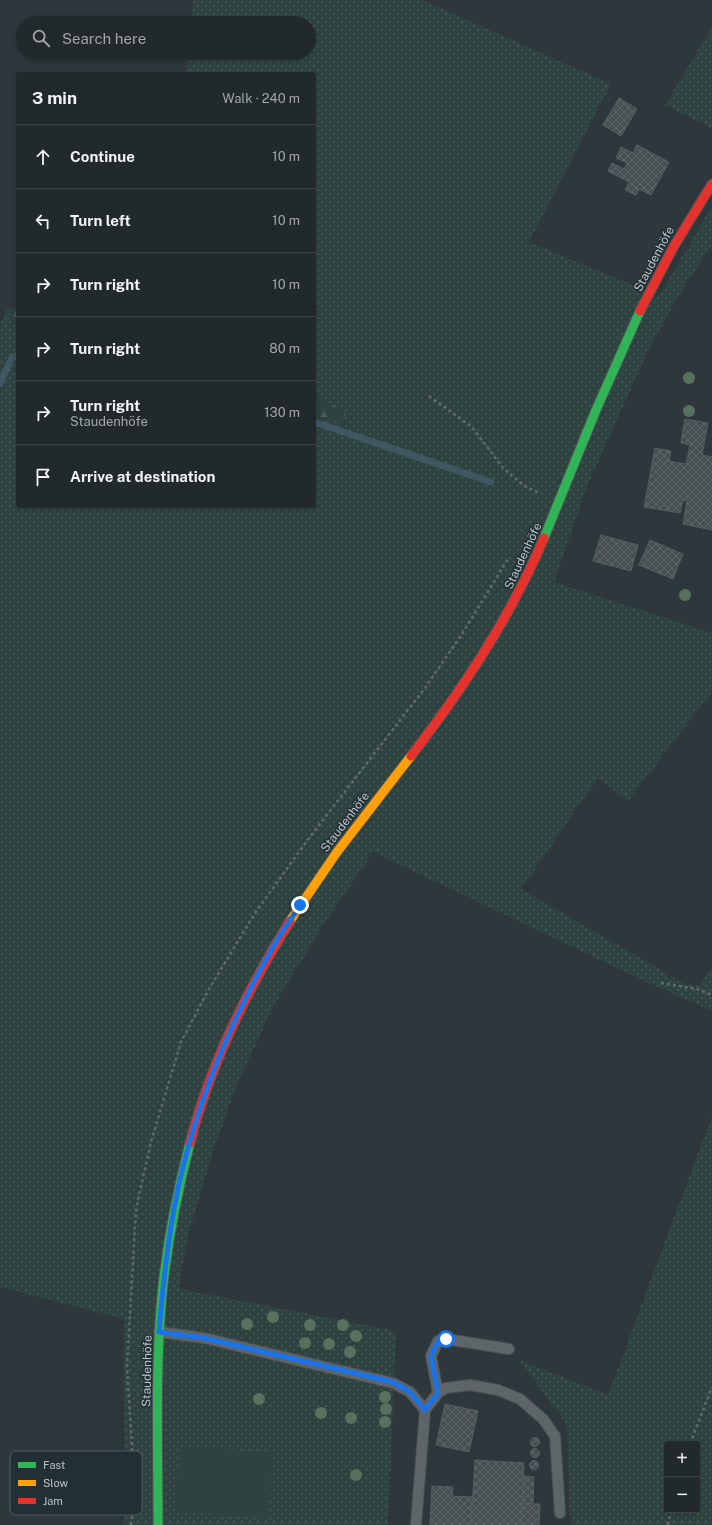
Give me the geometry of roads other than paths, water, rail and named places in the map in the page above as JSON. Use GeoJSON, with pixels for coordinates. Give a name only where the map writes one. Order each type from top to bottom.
{"type":"FeatureCollection","features":[{"type":"Feature","properties":{"kind":"main road","name":"Staudenhöfe"},"geometry":{"type":"LineString","coordinates":[[158,1525],[159,1332],[167,1253],[178,1188],[198,1115],[217,1062],[269,952],[343,844],[458,695],[490,645],[515,601],[551,522],[622,348],[658,274],[691,215],[712,184]]}},
{"type":"Feature","properties":{"kind":"lane"},"geometry":{"type":"LineString","coordinates":[[159,1332],[204,1338],[393,1382],[410,1392],[425,1410]]}},
{"type":"Feature","properties":{"kind":"lane"},"geometry":{"type":"LineString","coordinates":[[438,1393],[431,1356],[438,1341],[446,1339],[510,1349]]}},
{"type":"Feature","properties":{"kind":"lane"},"geometry":{"type":"LineString","coordinates":[[416,1525],[425,1410],[438,1393],[446,1388],[470,1385],[498,1390],[520,1399],[543,1419],[555,1436],[560,1514]]}},
{"type":"Feature","properties":{"kind":"waterway"},"geometry":{"type":"LineString","coordinates":[[0,383],[12,358],[16,356]]}},
{"type":"Feature","properties":{"kind":"waterway"},"geometry":{"type":"LineString","coordinates":[[316,423],[491,482]]}}]}
